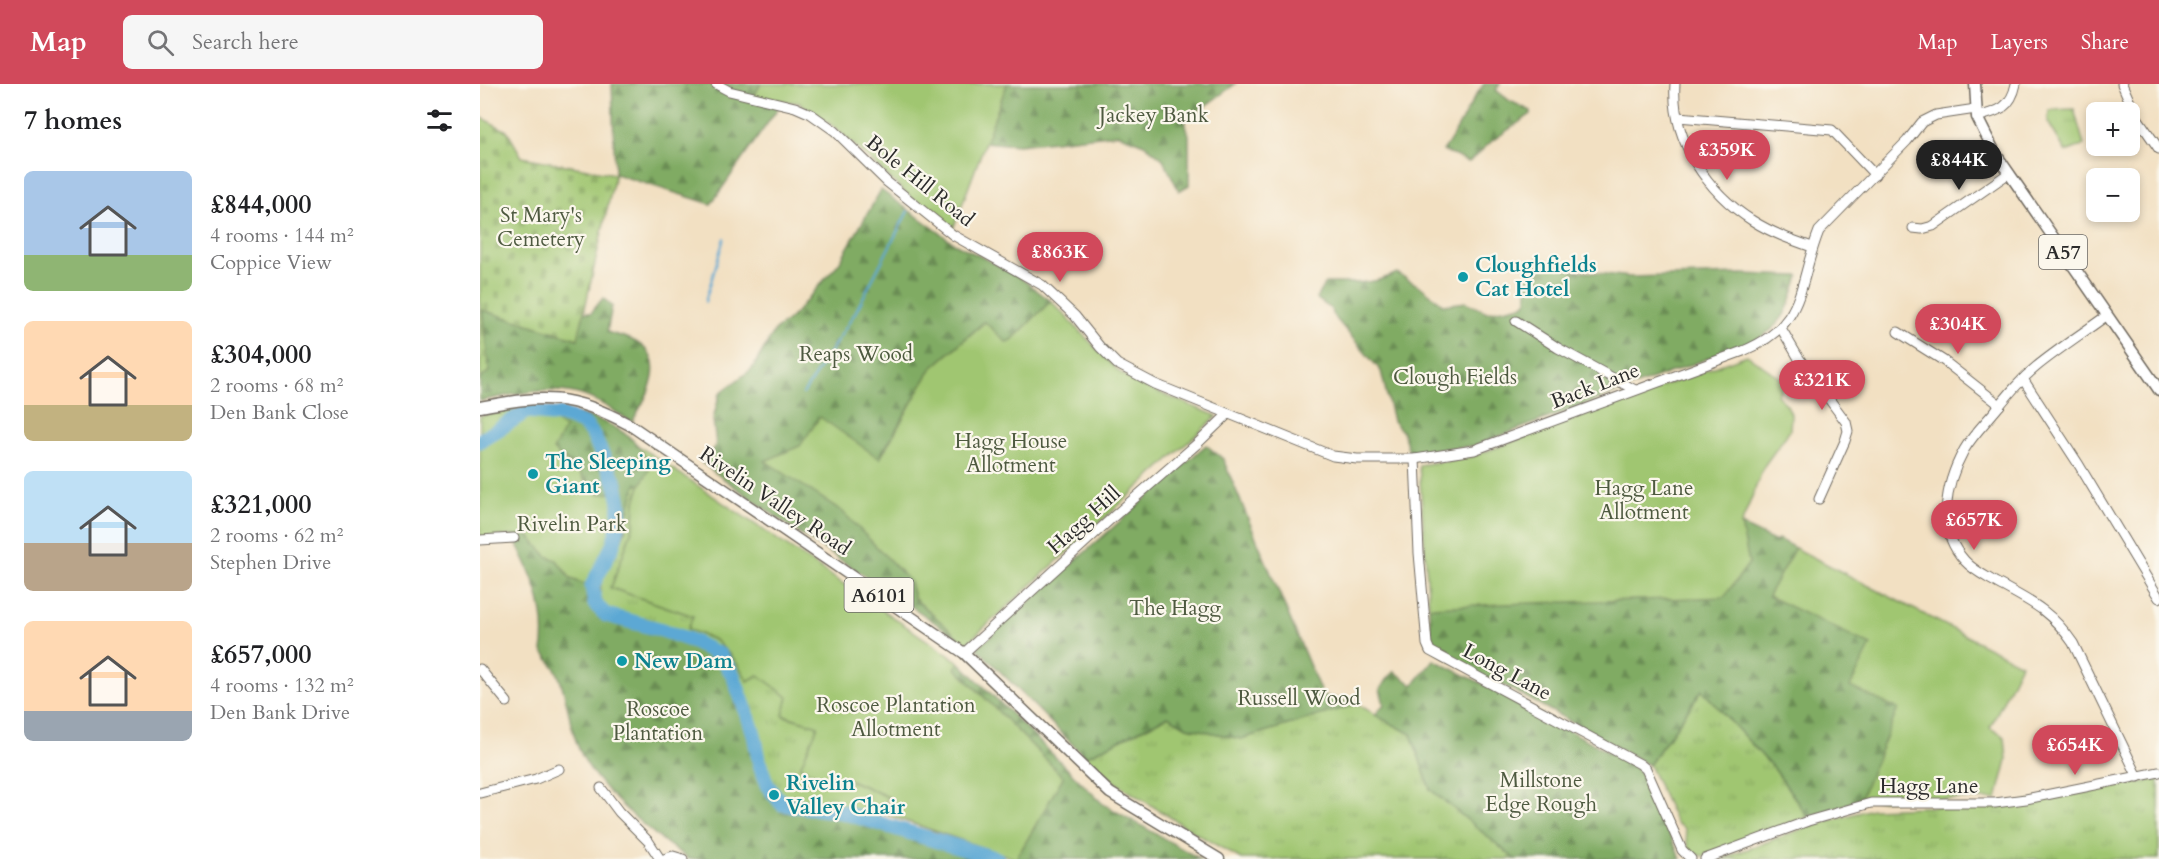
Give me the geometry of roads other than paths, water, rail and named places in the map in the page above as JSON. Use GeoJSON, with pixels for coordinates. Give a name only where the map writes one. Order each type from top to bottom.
{"type":"FeatureCollection","features":[{"type":"Feature","properties":{"kind":"main road","name":"A57"},"geometry":{"type":"LineString","coordinates":[[1975,84],[1977,113],[1984,133],[2008,173],[2159,390]]}},
{"type":"Feature","properties":{"kind":"main road","name":"Rivelin Valley Road"},"geometry":{"type":"LineString","coordinates":[[480,407],[527,399],[571,400],[609,414],[630,425],[964,653],[1110,793],[1219,859]]}},
{"type":"Feature","properties":{"kind":"street","name":"Bole Hill Road"},"geometry":{"type":"LineString","coordinates":[[716,84],[729,92],[795,107],[811,114],[835,131],[873,171],[953,235],[1042,285],[1063,303],[1117,364],[1155,384],[1333,456],[1357,459],[1414,459]]}},
{"type":"Feature","properties":{"kind":"street"},"geometry":{"type":"LineString","coordinates":[[1675,84],[1678,117],[1684,140],[1695,162],[1709,182],[1732,206],[1772,232],[1812,247]]}},
{"type":"Feature","properties":{"kind":"street"},"geometry":{"type":"LineString","coordinates":[[1820,499],[1845,441],[1848,431],[1846,422],[1798,357],[1780,328],[1791,315],[1800,294],[1812,247],[1819,231],[1928,119],[1936,115],[1994,112],[2006,105],[2014,94],[2016,84]]}},
{"type":"Feature","properties":{"kind":"street"},"geometry":{"type":"LineString","coordinates":[[2122,84],[2136,116],[2159,149]]}},
{"type":"Feature","properties":{"kind":"street"},"geometry":{"type":"LineString","coordinates":[[1678,117],[1832,130],[1875,175]]}},
{"type":"Feature","properties":{"kind":"street"},"geometry":{"type":"LineString","coordinates":[[1913,228],[1922,229],[1933,226],[2008,173]]}},
{"type":"Feature","properties":{"kind":"street"},"geometry":{"type":"LineString","coordinates":[[2106,316],[2035,368],[1973,437],[1956,468],[1946,505],[1946,522],[1949,536],[1956,550],[1975,570],[2037,605],[2063,628],[2073,643],[2138,777]]}},
{"type":"Feature","properties":{"kind":"street"},"geometry":{"type":"LineString","coordinates":[[1516,321],[1558,348],[1635,390]]}},
{"type":"Feature","properties":{"kind":"street","name":"Back Lane"},"geometry":{"type":"LineString","coordinates":[[1414,459],[1474,450],[1749,349],[1767,340],[1780,328]]}},
{"type":"Feature","properties":{"kind":"street"},"geometry":{"type":"LineString","coordinates":[[1898,332],[1944,361],[2000,405]]}},
{"type":"Feature","properties":{"kind":"street"},"geometry":{"type":"LineString","coordinates":[[2023,379],[2079,465],[2159,598]]}},
{"type":"Feature","properties":{"kind":"street","name":"Hagg Hill"},"geometry":{"type":"LineString","coordinates":[[964,653],[1113,517],[1198,444],[1227,414]]}},
{"type":"Feature","properties":{"kind":"street","name":"Long Lane"},"geometry":{"type":"LineString","coordinates":[[1414,459],[1426,644],[1430,651],[1640,764],[1646,769],[1682,850],[1691,859]]}},
{"type":"Feature","properties":{"kind":"street"},"geometry":{"type":"LineString","coordinates":[[480,540],[514,538]]}},
{"type":"Feature","properties":{"kind":"street"},"geometry":{"type":"LineString","coordinates":[[480,669],[507,702]]}},
{"type":"Feature","properties":{"kind":"street"},"geometry":{"type":"LineString","coordinates":[[480,793],[536,779],[559,769]]}},
{"type":"Feature","properties":{"kind":"street","name":"Hagg Lane"},"geometry":{"type":"LineString","coordinates":[[1705,859],[1808,821],[1871,803],[1995,803],[2159,772]]}},
{"type":"Feature","properties":{"kind":"street"},"geometry":{"type":"LineString","coordinates":[[601,788],[635,830],[650,842],[662,859],[673,856],[683,859]]}},
{"type":"Feature","properties":{"kind":"street"},"geometry":{"type":"LineString","coordinates":[[626,837],[635,830]]}},
{"type":"Feature","properties":{"kind":"waterway"},"geometry":{"type":"LineString","coordinates":[[803,394],[855,313],[908,211]]}},
{"type":"Feature","properties":{"kind":"waterway"},"geometry":{"type":"LineString","coordinates":[[705,302],[724,238]]}},
{"type":"Feature","properties":{"kind":"waterway"},"geometry":{"type":"LineString","coordinates":[[480,441],[527,411],[561,415],[584,424],[592,433],[616,484],[620,503],[619,523],[613,545],[592,586],[595,604],[606,615],[659,629],[690,640],[720,655],[733,675],[749,719],[767,785],[782,804],[842,812],[997,859]]}},
{"type":"Feature","properties":{"kind":"place","name":"Cloughfields Cat Hotel"},"geometry":{"type":"Point","coordinates":[1463,277]}},
{"type":"Feature","properties":{"kind":"place","name":"The Sleeping Giant"},"geometry":{"type":"Point","coordinates":[533,474]}},
{"type":"Feature","properties":{"kind":"place","name":"New Dam"},"geometry":{"type":"Point","coordinates":[622,661]}},
{"type":"Feature","properties":{"kind":"place","name":"Rivelin Valley Chair"},"geometry":{"type":"Point","coordinates":[774,795]}},
{"type":"Feature","properties":{"kind":"park label","name":"Jackey Bank"},"geometry":{"type":"Point","coordinates":[1154,115]}},
{"type":"Feature","properties":{"kind":"park label","name":"St Mary's Cemetery"},"geometry":{"type":"Point","coordinates":[541,227]}},
{"type":"Feature","properties":{"kind":"park label","name":"Reaps Wood"},"geometry":{"type":"Point","coordinates":[856,354]}},
{"type":"Feature","properties":{"kind":"park label","name":"Clough Fields"},"geometry":{"type":"Point","coordinates":[1455,377]}},
{"type":"Feature","properties":{"kind":"park label","name":"Hagg House Allotment"},"geometry":{"type":"Point","coordinates":[1011,453]}},
{"type":"Feature","properties":{"kind":"park label","name":"Hagg Lane Allotment"},"geometry":{"type":"Point","coordinates":[1644,500]}},
{"type":"Feature","properties":{"kind":"park label","name":"Rivelin Park"},"geometry":{"type":"Point","coordinates":[572,524]}},
{"type":"Feature","properties":{"kind":"park label","name":"The Hagg"},"geometry":{"type":"Point","coordinates":[1175,608]}},
{"type":"Feature","properties":{"kind":"park label","name":"Russell Wood"},"geometry":{"type":"Point","coordinates":[1299,698]}},
{"type":"Feature","properties":{"kind":"park label","name":"Roscoe Plantation Allotment"},"geometry":{"type":"Point","coordinates":[896,717]}},
{"type":"Feature","properties":{"kind":"park label","name":"Roscoe Plantation"},"geometry":{"type":"Point","coordinates":[658,721]}},
{"type":"Feature","properties":{"kind":"park label","name":"Millstone Edge Rough"},"geometry":{"type":"Point","coordinates":[1541,792]}}]}
